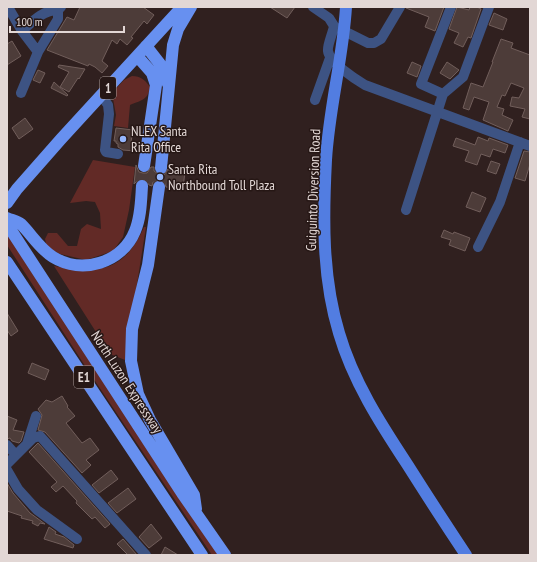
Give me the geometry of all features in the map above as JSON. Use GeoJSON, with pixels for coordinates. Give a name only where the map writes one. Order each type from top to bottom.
{"type":"FeatureCollection","features":[{"type":"Feature","properties":{"kind":"highway","name":"1"},"geometry":{"type":"LineString","coordinates":[[7,203],[17,189],[182,7]]}},
{"type":"Feature","properties":{"kind":"highway"},"geometry":{"type":"LineString","coordinates":[[161,168],[175,40],[178,29],[191,7]]}},
{"type":"Feature","properties":{"kind":"highway"},"geometry":{"type":"LineString","coordinates":[[146,46],[160,64],[169,87]]}},
{"type":"Feature","properties":{"kind":"highway"},"geometry":{"type":"LineString","coordinates":[[137,56],[152,73],[156,86],[144,166]]}},
{"type":"Feature","properties":{"kind":"highway"},"geometry":{"type":"LineString","coordinates":[[7,218],[20,223],[41,247],[56,259],[74,265],[91,266],[104,262],[115,256],[130,240],[138,222],[142,186]]}},
{"type":"Feature","properties":{"kind":"highway"},"geometry":{"type":"LineString","coordinates":[[159,187],[149,258],[132,329],[131,361],[138,394],[150,420],[194,495],[196,514]]}},
{"type":"Feature","properties":{"kind":"highway","name":"North Luzon Expressway"},"geometry":{"type":"LineString","coordinates":[[7,224],[196,514],[225,555]]}},
{"type":"Feature","properties":{"kind":"highway","name":"E1"},"geometry":{"type":"LineString","coordinates":[[7,262],[202,555]]}},
{"type":"Feature","properties":{"kind":"main road","name":"Guiguinto Diversion Road"},"geometry":{"type":"LineString","coordinates":[[346,7],[335,61],[328,136],[324,236],[330,287],[339,333],[348,358],[370,406],[466,555]]}},
{"type":"Feature","properties":{"kind":"street"},"geometry":{"type":"LineString","coordinates":[[8,7],[22,31],[38,52]]}},
{"type":"Feature","properties":{"kind":"street"},"geometry":{"type":"LineString","coordinates":[[313,7],[329,18],[334,26],[368,43],[374,43],[381,39],[400,7]]}},
{"type":"Feature","properties":{"kind":"street"},"geometry":{"type":"LineString","coordinates":[[443,94],[421,84],[451,7]]}},
{"type":"Feature","properties":{"kind":"street"},"geometry":{"type":"LineString","coordinates":[[406,210],[443,94],[463,77],[489,7]]}},
{"type":"Feature","properties":{"kind":"street"},"geometry":{"type":"LineString","coordinates":[[21,93],[38,52],[58,20],[60,9],[48,11],[39,16],[22,31]]}},
{"type":"Feature","properties":{"kind":"street"},"geometry":{"type":"LineString","coordinates":[[334,26],[328,50],[335,61],[352,77],[365,85],[525,144],[500,202],[478,247]]}},
{"type":"Feature","properties":{"kind":"street"},"geometry":{"type":"LineString","coordinates":[[315,100],[335,61]]}},
{"type":"Feature","properties":{"kind":"street"},"geometry":{"type":"LineString","coordinates":[[101,95],[108,105],[110,114],[105,150],[106,152],[118,154]]}},
{"type":"Feature","properties":{"kind":"street"},"geometry":{"type":"LineString","coordinates":[[27,445],[36,416]]}},
{"type":"Feature","properties":{"kind":"street"},"geometry":{"type":"LineString","coordinates":[[7,464],[33,438],[40,436],[146,555]]}},
{"type":"Feature","properties":{"kind":"street"},"geometry":{"type":"LineString","coordinates":[[7,445],[16,455]]}},
{"type":"Feature","properties":{"kind":"street"},"geometry":{"type":"LineString","coordinates":[[7,470],[18,489],[37,510],[76,539]]}},
{"type":"Feature","properties":{"kind":"shaded area"},"geometry":{"type":"Polygon","coordinates":[[[132,76],[144,80],[150,87],[148,95],[141,101],[130,105],[128,128],[114,126],[116,115],[112,93],[124,80],[132,76]]]}},
{"type":"Feature","properties":{"kind":"shaded area"},"geometry":{"type":"Polygon","coordinates":[[[93,160],[135,167],[129,210],[123,237],[113,251],[86,260],[60,254],[47,247],[45,239],[48,233],[57,233],[68,246],[77,246],[81,229],[87,224],[101,229],[100,213],[95,202],[86,201],[70,203],[93,160]]]}},
{"type":"Feature","properties":{"kind":"shaded area"},"geometry":{"type":"Polygon","coordinates":[[[144,227],[146,227],[125,360],[110,354],[54,266],[84,270],[108,266],[119,261],[128,253],[144,227]]]}},
{"type":"Feature","properties":{"kind":"shaded area"},"geometry":{"type":"Polygon","coordinates":[[[7,231],[223,555],[212,555],[89,372],[7,245],[7,231]]]}},
{"type":"Feature","properties":{"kind":"building"},"geometry":{"type":"Polygon","coordinates":[[[80,7],[143,7],[154,15],[147,24],[144,21],[131,37],[133,38],[127,45],[120,39],[117,44],[112,40],[102,61],[108,66],[102,73],[89,64],[88,66],[47,50],[67,17],[74,20],[80,7]]]}},
{"type":"Feature","properties":{"kind":"building"},"geometry":{"type":"Polygon","coordinates":[[[270,7],[295,7],[287,18],[270,7]]]}},
{"type":"Feature","properties":{"kind":"building"},"geometry":{"type":"Polygon","coordinates":[[[406,7],[444,7],[435,31],[425,27],[429,17],[406,7]]]}},
{"type":"Feature","properties":{"kind":"building"},"geometry":{"type":"Polygon","coordinates":[[[457,7],[469,10],[470,7],[477,7],[481,9],[471,38],[468,37],[463,47],[454,43],[459,33],[449,29],[457,7]]]}},
{"type":"Feature","properties":{"kind":"building"},"geometry":{"type":"Polygon","coordinates":[[[494,13],[507,19],[503,30],[489,25],[494,13]]]}},
{"type":"Feature","properties":{"kind":"building"},"geometry":{"type":"Polygon","coordinates":[[[501,39],[513,43],[511,48],[530,55],[530,119],[522,117],[525,109],[510,106],[512,97],[519,98],[524,88],[511,83],[505,96],[502,95],[497,107],[504,109],[502,115],[513,120],[508,131],[483,120],[489,102],[474,97],[469,110],[463,108],[471,83],[483,87],[501,39]]]}},
{"type":"Feature","properties":{"kind":"building"},"geometry":{"type":"Polygon","coordinates":[[[12,41],[21,56],[7,65],[7,44],[12,41]]]}},
{"type":"Feature","properties":{"kind":"building"},"geometry":{"type":"Polygon","coordinates":[[[412,62],[421,66],[417,77],[407,73],[412,62]]]}},
{"type":"Feature","properties":{"kind":"building"},"geometry":{"type":"Polygon","coordinates":[[[447,62],[459,70],[450,79],[440,73],[447,62]]]}},
{"type":"Feature","properties":{"kind":"building"},"geometry":{"type":"Polygon","coordinates":[[[59,65],[85,69],[69,92],[60,87],[69,72],[58,67],[59,65]]]}},
{"type":"Feature","properties":{"kind":"building"},"geometry":{"type":"Polygon","coordinates":[[[38,70],[45,73],[40,83],[33,80],[38,70]]]}},
{"type":"Feature","properties":{"kind":"building"},"geometry":{"type":"Polygon","coordinates":[[[54,82],[68,95],[67,96],[51,88],[54,82]]]}},
{"type":"Feature","properties":{"kind":"building"},"geometry":{"type":"Polygon","coordinates":[[[25,118],[33,129],[19,139],[12,128],[25,118]]]}},
{"type":"Feature","properties":{"kind":"building","name":"NLEX Santa Rita Office"},"geometry":{"type":"Polygon","coordinates":[[[116,128],[133,130],[131,142],[137,147],[135,151],[123,150],[118,147],[116,141],[114,141],[116,128]]]}},
{"type":"Feature","properties":{"kind":"building"},"geometry":{"type":"Polygon","coordinates":[[[478,137],[488,141],[489,138],[508,145],[505,153],[493,149],[490,157],[481,154],[477,165],[465,161],[469,151],[453,146],[456,138],[475,145],[478,137]]]}},
{"type":"Feature","properties":{"kind":"building"},"geometry":{"type":"Polygon","coordinates":[[[524,151],[530,152],[530,164],[525,181],[515,178],[524,151]]]}},
{"type":"Feature","properties":{"kind":"building"},"geometry":{"type":"Polygon","coordinates":[[[491,161],[500,164],[496,174],[487,171],[491,161]]]}},
{"type":"Feature","properties":{"kind":"building","name":"Santa Rita Northbound Toll Plaza"},"geometry":{"type":"Polygon","coordinates":[[[136,165],[139,172],[143,173],[147,173],[151,167],[154,167],[154,171],[160,175],[164,175],[168,169],[185,171],[183,189],[166,187],[164,181],[160,180],[153,182],[152,186],[143,179],[138,180],[134,184],[136,165]]]}},
{"type":"Feature","properties":{"kind":"building"},"geometry":{"type":"Polygon","coordinates":[[[472,192],[486,198],[480,212],[466,207],[472,192]]]}},
{"type":"Feature","properties":{"kind":"building"},"geometry":{"type":"Polygon","coordinates":[[[444,230],[470,238],[465,251],[449,245],[451,240],[441,237],[444,230]]]}},
{"type":"Feature","properties":{"kind":"building"},"geometry":{"type":"Polygon","coordinates":[[[7,313],[18,331],[11,336],[7,330],[7,313]]]}},
{"type":"Feature","properties":{"kind":"building"},"geometry":{"type":"Polygon","coordinates":[[[32,363],[49,370],[45,380],[28,373],[32,363]]]}},
{"type":"Feature","properties":{"kind":"building"},"geometry":{"type":"Polygon","coordinates":[[[62,396],[68,406],[67,407],[75,416],[66,423],[82,443],[90,438],[99,450],[86,460],[91,465],[82,473],[45,432],[38,430],[42,415],[38,409],[46,400],[52,402],[62,396]]]}},
{"type":"Feature","properties":{"kind":"building"},"geometry":{"type":"Polygon","coordinates":[[[7,416],[17,420],[13,430],[24,432],[19,443],[12,441],[10,438],[7,439],[7,416]]]}},
{"type":"Feature","properties":{"kind":"building"},"geometry":{"type":"Polygon","coordinates":[[[38,443],[110,524],[105,528],[95,517],[92,519],[76,503],[77,501],[63,486],[56,492],[51,487],[57,482],[29,452],[38,443]]]}},
{"type":"Feature","properties":{"kind":"building"},"geometry":{"type":"Polygon","coordinates":[[[111,470],[118,479],[99,493],[92,485],[111,470]]]}},
{"type":"Feature","properties":{"kind":"building"},"geometry":{"type":"Polygon","coordinates":[[[7,483],[13,493],[30,513],[45,524],[40,523],[38,526],[32,523],[33,521],[21,518],[22,516],[7,511],[7,483]]]}},
{"type":"Feature","properties":{"kind":"building"},"geometry":{"type":"Polygon","coordinates":[[[128,488],[136,499],[117,513],[108,503],[128,488]]]}},
{"type":"Feature","properties":{"kind":"building"},"geometry":{"type":"Polygon","coordinates":[[[151,524],[162,538],[149,548],[139,537],[151,524]]]}},
{"type":"Feature","properties":{"kind":"building"},"geometry":{"type":"Polygon","coordinates":[[[49,527],[56,532],[55,534],[64,537],[74,545],[73,548],[44,539],[49,527]]]}},
{"type":"Feature","properties":{"kind":"building"},"geometry":{"type":"Polygon","coordinates":[[[123,539],[137,555],[128,555],[117,544],[123,539]]]}},
{"type":"Feature","properties":{"kind":"building"},"geometry":{"type":"Polygon","coordinates":[[[165,547],[178,555],[161,555],[165,547]]]}},
{"type":"Feature","properties":{"kind":"tunnel"},"geometry":{"type":"LineString","coordinates":[[142,186],[144,166]]}},
{"type":"Feature","properties":{"kind":"tunnel"},"geometry":{"type":"LineString","coordinates":[[159,187],[161,168]]}},
{"type":"Feature","properties":{"kind":"place","name":"NLEX Santa Rita Office"},"geometry":{"type":"Point","coordinates":[123,139]}},
{"type":"Feature","properties":{"kind":"place","name":"Santa Rita Northbound Toll Plaza"},"geometry":{"type":"Point","coordinates":[160,177]}}]}
